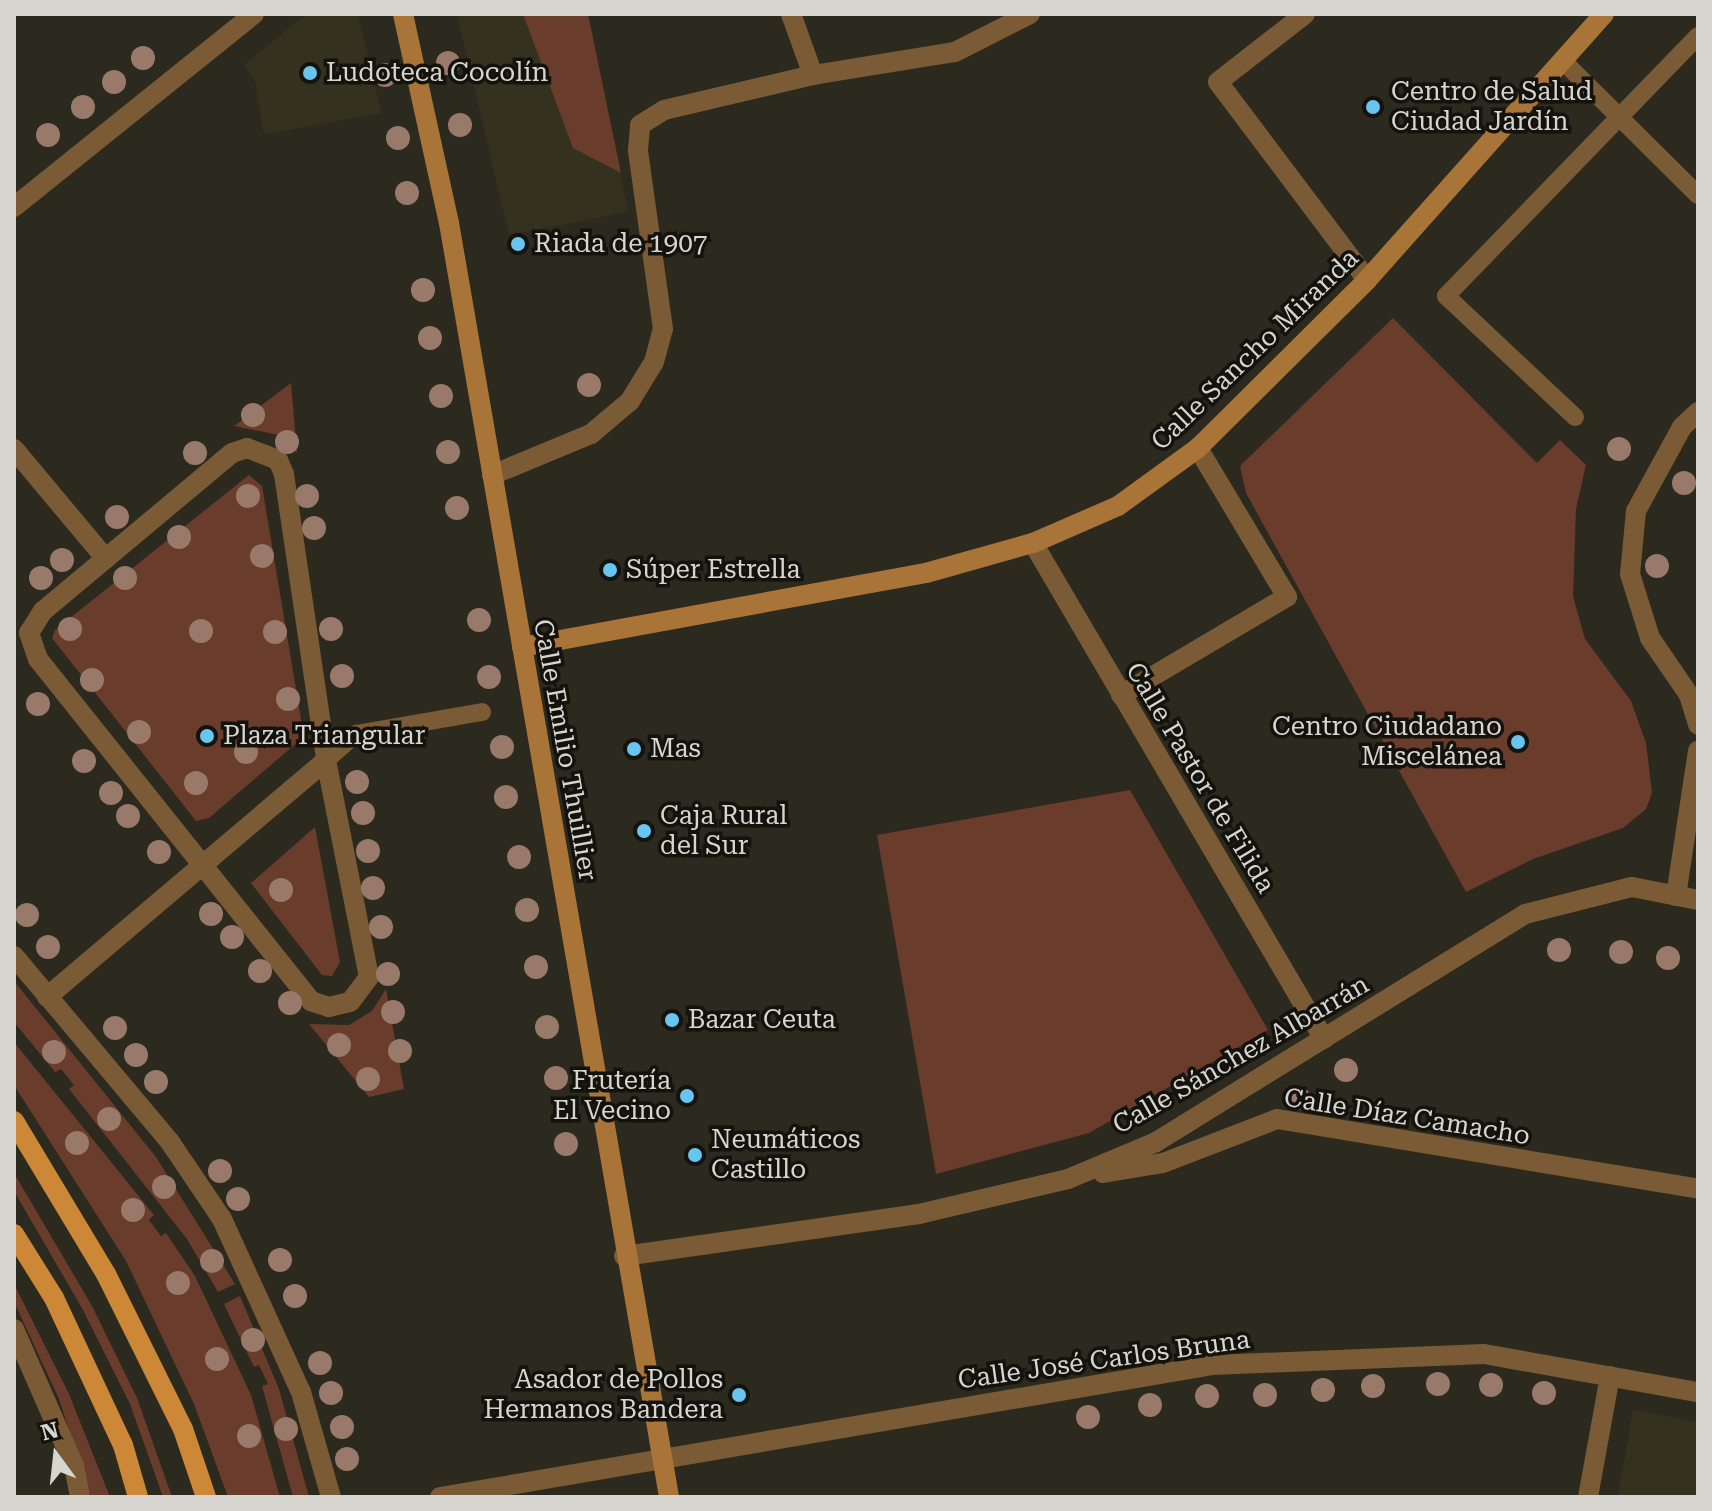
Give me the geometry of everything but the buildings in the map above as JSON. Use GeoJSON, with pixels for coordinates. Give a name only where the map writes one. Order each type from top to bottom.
{"type":"FeatureCollection","features":[{"type":"Feature","properties":{"kind":"main road","name":"Calle Emilio Thuillier"},"geometry":{"type":"LineString","coordinates":[[403,14],[449,223],[624,1256],[669,1497]]}},
{"type":"Feature","properties":{"kind":"main road","name":"Calle Sancho Miranda"},"geometry":{"type":"LineString","coordinates":[[522,647],[926,573],[1033,543],[1118,506],[1198,448],[1367,280],[1565,63],[1604,14]]}},
{"type":"Feature","properties":{"kind":"main road"},"geometry":{"type":"LineString","coordinates":[[14,1121],[106,1274],[183,1429],[206,1497]]}},
{"type":"Feature","properties":{"kind":"main road"},"geometry":{"type":"LineString","coordinates":[[14,1234],[60,1311],[123,1445],[138,1497]]}},
{"type":"Feature","properties":{"kind":"street"},"geometry":{"type":"LineString","coordinates":[[14,207],[254,14]]}},
{"type":"Feature","properties":{"kind":"street"},"geometry":{"type":"LineString","coordinates":[[791,14],[813,75]]}},
{"type":"Feature","properties":{"kind":"street"},"geometry":{"type":"LineString","coordinates":[[492,475],[591,434],[630,401],[654,362],[663,329],[638,150],[640,125],[664,110],[813,75],[955,52],[1030,14]]}},
{"type":"Feature","properties":{"kind":"street"},"geometry":{"type":"LineString","coordinates":[[1305,14],[1218,82],[1367,280]]}},
{"type":"Feature","properties":{"kind":"street"},"geometry":{"type":"LineString","coordinates":[[1698,412],[1682,427],[1636,511],[1630,574],[1650,638],[1694,696],[1698,725]]}},
{"type":"Feature","properties":{"kind":"street"},"geometry":{"type":"LineString","coordinates":[[247,448],[278,460],[284,474],[326,760],[369,977],[363,991],[350,1002],[329,1007],[311,1001],[38,659],[29,633],[43,611],[232,453],[247,448]]}},
{"type":"Feature","properties":{"kind":"street"},"geometry":{"type":"LineString","coordinates":[[1121,695],[1287,597],[1198,448]]}},
{"type":"Feature","properties":{"kind":"street"},"geometry":{"type":"LineString","coordinates":[[14,449],[106,559]]}},
{"type":"Feature","properties":{"kind":"street","name":"Calle Pastor de Filida"},"geometry":{"type":"LineString","coordinates":[[1033,543],[1324,1039]]}},
{"type":"Feature","properties":{"kind":"street"},"geometry":{"type":"LineString","coordinates":[[1676,896],[1698,751]]}},
{"type":"Feature","properties":{"kind":"street"},"geometry":{"type":"LineString","coordinates":[[47,997],[205,868],[326,760]]}},
{"type":"Feature","properties":{"kind":"street","name":"Calle Sánchez Albarrán"},"geometry":{"type":"LineString","coordinates":[[624,1256],[919,1214],[1068,1179],[1156,1142],[1525,914],[1632,887],[1698,900]]}},
{"type":"Feature","properties":{"kind":"street"},"geometry":{"type":"LineString","coordinates":[[14,956],[170,1142],[222,1219],[301,1392],[331,1497]]}},
{"type":"Feature","properties":{"kind":"street","name":"Calle Díaz Camacho"},"geometry":{"type":"LineString","coordinates":[[1068,1179],[1163,1163],[1277,1119],[1698,1189]]}},
{"type":"Feature","properties":{"kind":"street"},"geometry":{"type":"LineString","coordinates":[[14,1329],[74,1466],[80,1497]]}},
{"type":"Feature","properties":{"kind":"street","name":"Calle José Carlos Bruna"},"geometry":{"type":"LineString","coordinates":[[440,1497],[1212,1365],[1484,1354],[1698,1392]]}},
{"type":"Feature","properties":{"kind":"street"},"geometry":{"type":"LineString","coordinates":[[1588,1497],[1610,1376]]}},
{"type":"Feature","properties":{"kind":"lane"},"geometry":{"type":"LineString","coordinates":[[1575,417],[1446,296],[1698,36]]}},
{"type":"Feature","properties":{"kind":"lane"},"geometry":{"type":"LineString","coordinates":[[1565,63],[1698,195]]}},
{"type":"Feature","properties":{"kind":"lane"},"geometry":{"type":"LineString","coordinates":[[326,760],[356,734],[482,712]]}},
{"type":"Feature","properties":{"kind":"shaded area","name":"Ludoteca Cocolín"},"geometry":{"type":"Polygon","coordinates":[[[306,14],[358,14],[381,113],[264,134],[255,81],[244,65],[306,14]]]}},
{"type":"Feature","properties":{"kind":"shaded area"},"geometry":{"type":"Polygon","coordinates":[[[457,14],[588,14],[628,212],[509,235],[457,14]]]}},
{"type":"Feature","properties":{"kind":"shaded area"},"geometry":{"type":"Polygon","coordinates":[[[523,14],[588,14],[621,173],[573,148],[523,14]]]}},
{"type":"Feature","properties":{"kind":"shaded area"},"geometry":{"type":"Polygon","coordinates":[[[1393,318],[1537,463],[1560,440],[1586,465],[1576,509],[1573,596],[1585,639],[1631,701],[1646,743],[1652,793],[1646,809],[1623,828],[1533,859],[1466,892],[1246,493],[1240,466],[1393,318]]]}},
{"type":"Feature","properties":{"kind":"shaded area"},"geometry":{"type":"Polygon","coordinates":[[[291,383],[297,453],[279,435],[234,426],[291,383]]]}},
{"type":"Feature","properties":{"kind":"shaded area"},"geometry":{"type":"Polygon","coordinates":[[[249,475],[262,486],[303,731],[299,741],[209,818],[196,821],[52,638],[55,630],[249,475]]]}},
{"type":"Feature","properties":{"kind":"shaded area"},"geometry":{"type":"Polygon","coordinates":[[[1130,790],[1268,1030],[1089,1133],[936,1174],[877,835],[1130,790]]]}},
{"type":"Feature","properties":{"kind":"shaded area"},"geometry":{"type":"Polygon","coordinates":[[[315,827],[340,962],[332,976],[322,975],[251,883],[315,827]]]}},
{"type":"Feature","properties":{"kind":"shaded area"},"geometry":{"type":"Polygon","coordinates":[[[14,981],[156,1157],[235,1284],[218,1292],[187,1239],[69,1089],[74,1085],[61,1069],[55,1072],[14,1022],[14,981]]]}},
{"type":"Feature","properties":{"kind":"shaded area"},"geometry":{"type":"Polygon","coordinates":[[[386,989],[404,1089],[369,1097],[309,1024],[349,1025],[372,1011],[386,989]]]}},
{"type":"Feature","properties":{"kind":"shaded area"},"geometry":{"type":"Polygon","coordinates":[[[14,1042],[154,1215],[149,1220],[161,1236],[166,1233],[195,1276],[251,1395],[280,1497],[228,1497],[194,1404],[126,1261],[14,1085],[14,1042]]]}},
{"type":"Feature","properties":{"kind":"shaded area"},"geometry":{"type":"Polygon","coordinates":[[[14,1173],[92,1306],[137,1398],[172,1497],[163,1497],[130,1404],[83,1310],[14,1191],[14,1173]]]}},
{"type":"Feature","properties":{"kind":"shaded area"},"geometry":{"type":"Polygon","coordinates":[[[14,1284],[69,1394],[110,1497],[91,1497],[59,1399],[14,1302],[14,1284]]]}},
{"type":"Feature","properties":{"kind":"shaded area"},"geometry":{"type":"Polygon","coordinates":[[[240,1296],[279,1389],[309,1497],[293,1497],[262,1386],[268,1384],[259,1365],[254,1367],[224,1304],[240,1296]]]}},
{"type":"Feature","properties":{"kind":"shaded area"},"geometry":{"type":"Polygon","coordinates":[[[1633,1410],[1698,1422],[1698,1497],[1618,1497],[1633,1410]]]}},
{"type":"Feature","properties":{"kind":"place","name":"Ludoteca Cocolín"},"geometry":{"type":"Point","coordinates":[310,73]}},
{"type":"Feature","properties":{"kind":"place","name":"Centro de Salud Ciudad Jardín"},"geometry":{"type":"Point","coordinates":[1373,107]}},
{"type":"Feature","properties":{"kind":"place","name":"Riada de 1907"},"geometry":{"type":"Point","coordinates":[518,244]}},
{"type":"Feature","properties":{"kind":"place","name":"Súper Estrella"},"geometry":{"type":"Point","coordinates":[610,570]}},
{"type":"Feature","properties":{"kind":"place","name":"Plaza Triangular"},"geometry":{"type":"Point","coordinates":[207,736]}},
{"type":"Feature","properties":{"kind":"place","name":"Centro Ciudadano Miscelánea"},"geometry":{"type":"Point","coordinates":[1518,742]}},
{"type":"Feature","properties":{"kind":"place","name":"Mas"},"geometry":{"type":"Point","coordinates":[634,749]}},
{"type":"Feature","properties":{"kind":"place","name":"Caja Rural del Sur"},"geometry":{"type":"Point","coordinates":[644,831]}},
{"type":"Feature","properties":{"kind":"place","name":"Bazar Ceuta"},"geometry":{"type":"Point","coordinates":[672,1020]}},
{"type":"Feature","properties":{"kind":"place","name":"Frutería El Vecino"},"geometry":{"type":"Point","coordinates":[687,1096]}},
{"type":"Feature","properties":{"kind":"place","name":"Neumáticos Castillo"},"geometry":{"type":"Point","coordinates":[695,1155]}},
{"type":"Feature","properties":{"kind":"place","name":"Asador de Pollos Hermanos Bandera"},"geometry":{"type":"Point","coordinates":[739,1395]}}]}
